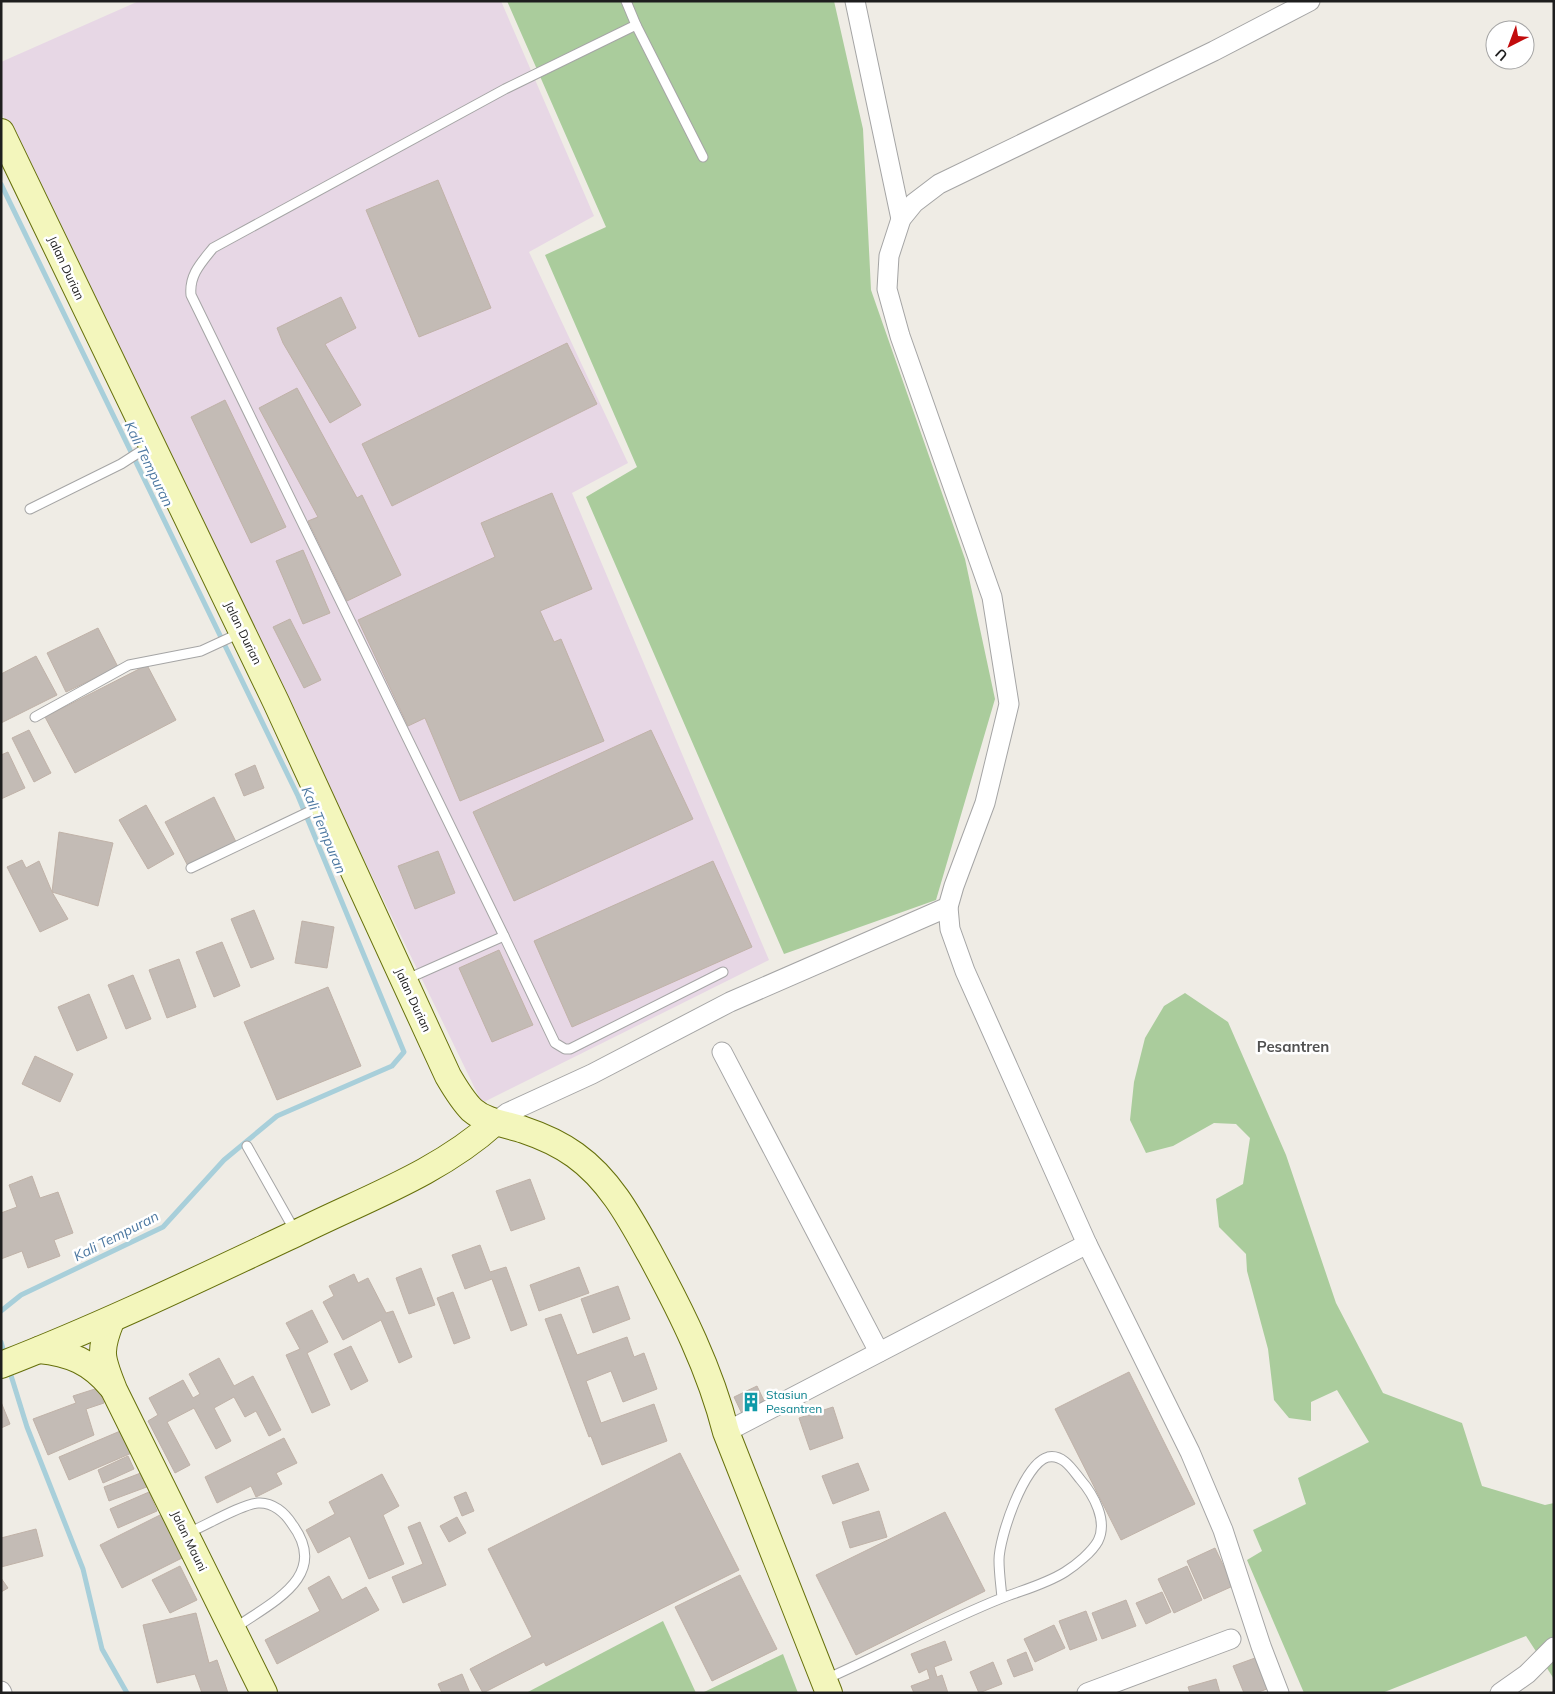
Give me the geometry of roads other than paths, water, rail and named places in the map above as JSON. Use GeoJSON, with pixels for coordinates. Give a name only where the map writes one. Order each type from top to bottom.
{"type":"FeatureCollection","features":[{"type":"Feature","properties":{"kind":"main road","name":"Jalan Durian"},"geometry":{"type":"LineString","coordinates":[[1,132],[144,449],[234,636],[324,805],[448,1076],[461,1098],[473,1111],[494,1123],[524,1130],[575,1155],[603,1180],[638,1233],[681,1312],[708,1374],[726,1432],[826,1686]]}},
{"type":"Feature","properties":{"kind":"main road"},"geometry":{"type":"LineString","coordinates":[[20,1358],[111,1321],[290,1222],[422,1173],[472,1143],[494,1123]]}},
{"type":"Feature","properties":{"kind":"main road","name":"Jalan Mauni"},"geometry":{"type":"LineString","coordinates":[[111,1321],[103,1340],[102,1352],[114,1390],[264,1693]]}},
{"type":"Feature","properties":{"kind":"main road","name":"Jalan Mauni"},"geometry":{"type":"LineString","coordinates":[[20,1358],[60,1352],[87,1363],[99,1372],[114,1390]]}},
{"type":"Feature","properties":{"kind":"street"},"geometry":{"type":"LineString","coordinates":[[855,1],[901,220]]}},
{"type":"Feature","properties":{"kind":"street"},"geometry":{"type":"LineString","coordinates":[[1279,1693],[1260,1646],[1223,1530],[1190,1452],[1087,1244],[965,970],[950,929],[948,907],[985,803],[1009,704],[992,597],[900,336],[887,289],[889,256],[901,220],[914,203],[939,184],[1214,51],[1310,1]]}},
{"type":"Feature","properties":{"kind":"street"},"geometry":{"type":"LineString","coordinates":[[494,1123],[507,1113],[592,1074],[730,1002],[948,907]]}},
{"type":"Feature","properties":{"kind":"street"},"geometry":{"type":"LineString","coordinates":[[722,1052],[879,1352]]}},
{"type":"Feature","properties":{"kind":"street"},"geometry":{"type":"LineString","coordinates":[[726,1432],[1087,1244]]}},
{"type":"Feature","properties":{"kind":"street"},"geometry":{"type":"LineString","coordinates":[[1087,1693],[1231,1639]]}},
{"type":"Feature","properties":{"kind":"street"},"geometry":{"type":"LineString","coordinates":[[1500,1693],[1527,1674],[1554,1647]]}},
{"type":"Feature","properties":{"kind":"lane"},"geometry":{"type":"LineString","coordinates":[[626,1],[636,25],[703,157]]}},
{"type":"Feature","properties":{"kind":"lane"},"geometry":{"type":"LineString","coordinates":[[636,25],[505,89],[213,248],[196,268],[190,285],[196,304],[555,1043],[565,1049],[570,1049],[723,972]]}},
{"type":"Feature","properties":{"kind":"lane"},"geometry":{"type":"LineString","coordinates":[[30,509],[121,464],[144,449]]}},
{"type":"Feature","properties":{"kind":"lane"},"geometry":{"type":"LineString","coordinates":[[35,717],[129,665],[201,651],[234,636]]}},
{"type":"Feature","properties":{"kind":"lane"},"geometry":{"type":"LineString","coordinates":[[191,868],[324,805]]}},
{"type":"Feature","properties":{"kind":"lane"},"geometry":{"type":"LineString","coordinates":[[404,980],[504,936]]}},
{"type":"Feature","properties":{"kind":"lane"},"geometry":{"type":"LineString","coordinates":[[247,1146],[290,1222]]}},
{"type":"Feature","properties":{"kind":"lane"},"geometry":{"type":"LineString","coordinates":[[826,1686],[1002,1598],[1065,1572],[1097,1543],[1102,1529],[1099,1510],[1084,1483],[1067,1462],[1054,1456],[1044,1458],[1034,1470],[1020,1490],[1009,1514],[999,1560],[1002,1598]]}},
{"type":"Feature","properties":{"kind":"lane"},"geometry":{"type":"LineString","coordinates":[[186,1534],[258,1503],[273,1506],[285,1514],[300,1534],[306,1550],[305,1567],[299,1579],[279,1598],[232,1630]]}},
{"type":"Feature","properties":{"kind":"waterway","name":"Kali Tempuran"},"geometry":{"type":"LineString","coordinates":[[1,184],[298,796],[404,1052],[392,1066],[277,1116],[224,1160],[163,1227],[21,1295],[1,1311]]}},
{"type":"Feature","properties":{"kind":"waterway","name":"Kali Tempuran"},"geometry":{"type":"LineString","coordinates":[[1,1342],[5,1356]]}},
{"type":"Feature","properties":{"kind":"waterway","name":"Kali Tempuran"},"geometry":{"type":"LineString","coordinates":[[9,1369],[27,1427],[83,1569],[102,1649],[127,1693]]}},
{"type":"Feature","properties":{"kind":"place","name":"Stasiun Pesantren"},"geometry":{"type":"Point","coordinates":[751,1402]}},
{"type":"Feature","properties":{"kind":"district","name":"Pesantren"},"geometry":{"type":"Point","coordinates":[1293,1047]}}]}
